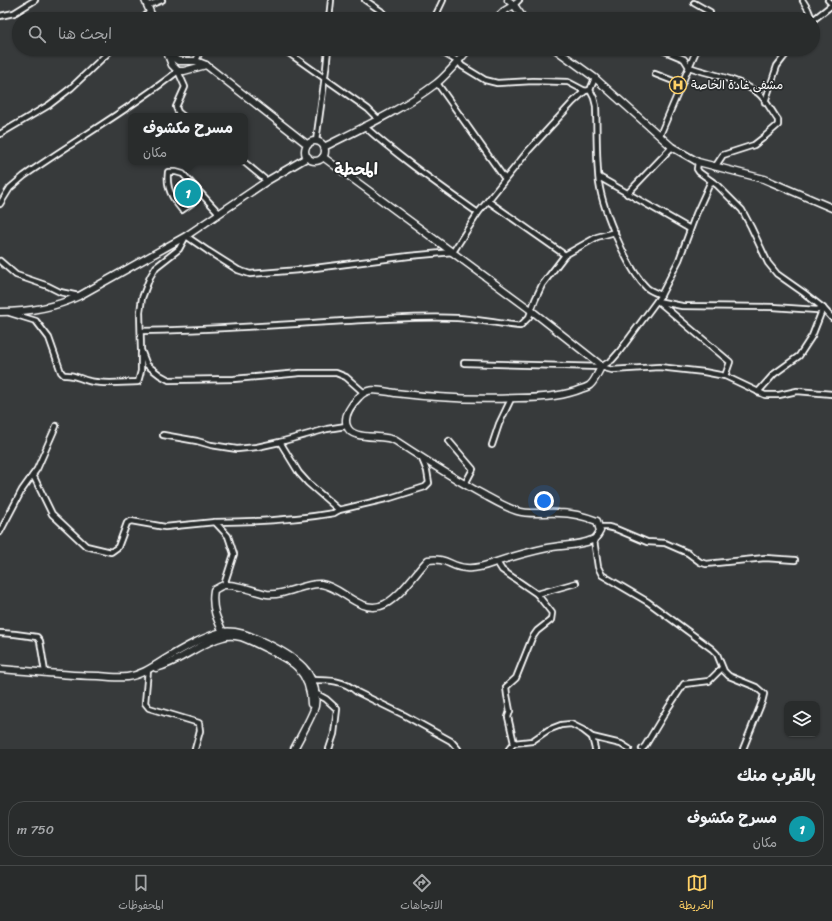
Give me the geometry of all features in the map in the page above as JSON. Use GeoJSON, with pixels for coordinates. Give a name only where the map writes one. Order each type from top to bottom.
{"type":"FeatureCollection","features":[{"type":"Feature","properties":{"kind":"street"},"geometry":{"type":"LineString","coordinates":[[14,12],[35,0]]}},
{"type":"Feature","properties":{"kind":"street"},"geometry":{"type":"LineString","coordinates":[[150,12],[146,3],[162,0]]}},
{"type":"Feature","properties":{"kind":"street"},"geometry":{"type":"LineString","coordinates":[[330,12],[331,0]]}},
{"type":"Feature","properties":{"kind":"street"},"geometry":{"type":"LineString","coordinates":[[365,0],[382,12]]}},
{"type":"Feature","properties":{"kind":"street"},"geometry":{"type":"LineString","coordinates":[[437,12],[443,0]]}},
{"type":"Feature","properties":{"kind":"street"},"geometry":{"type":"LineString","coordinates":[[508,0],[519,12]]}},
{"type":"Feature","properties":{"kind":"street"},"geometry":{"type":"LineString","coordinates":[[503,12],[519,0]]}},
{"type":"Feature","properties":{"kind":"street"},"geometry":{"type":"LineString","coordinates":[[820,13],[832,5],[828,0]]}},
{"type":"Feature","properties":{"kind":"street"},"geometry":{"type":"LineString","coordinates":[[803,1],[809,12]]}},
{"type":"Feature","properties":{"kind":"street"},"geometry":{"type":"LineString","coordinates":[[694,3],[710,12]]}},
{"type":"Feature","properties":{"kind":"street"},"geometry":{"type":"LineString","coordinates":[[0,16],[12,13]]}},
{"type":"Feature","properties":{"kind":"street"},"geometry":{"type":"LineString","coordinates":[[0,134],[49,105],[71,88],[105,56]]}},
{"type":"Feature","properties":{"kind":"street"},"geometry":{"type":"LineString","coordinates":[[169,56],[172,65],[178,70],[185,87],[176,107],[179,113]]}},
{"type":"Feature","properties":{"kind":"street"},"geometry":{"type":"LineString","coordinates":[[172,56],[178,61],[196,61],[206,65],[308,144]]}},
{"type":"Feature","properties":{"kind":"street"},"geometry":{"type":"LineString","coordinates":[[196,61],[198,56]]}},
{"type":"Feature","properties":{"kind":"street"},"geometry":{"type":"LineString","coordinates":[[293,56],[368,109],[378,119]]}},
{"type":"Feature","properties":{"kind":"street"},"geometry":{"type":"LineString","coordinates":[[316,141],[327,56]]}},
{"type":"Feature","properties":{"kind":"street"},"geometry":{"type":"LineString","coordinates":[[449,56],[485,80],[497,83],[533,81],[568,82],[588,91],[594,98],[596,106],[597,146],[602,200],[614,232],[640,280],[648,288],[661,295]]}},
{"type":"Feature","properties":{"kind":"street"},"geometry":{"type":"LineString","coordinates":[[324,148],[378,119],[437,83],[464,56]]}},
{"type":"Feature","properties":{"kind":"street"},"geometry":{"type":"LineString","coordinates":[[565,56],[595,78],[672,146],[698,162],[764,179],[832,208]]}},
{"type":"Feature","properties":{"kind":"street"},"geometry":{"type":"LineString","coordinates":[[677,56],[684,59],[689,67],[715,73],[739,82],[759,93],[778,120],[778,125],[764,138],[754,145],[724,155],[715,166]]}},
{"type":"Feature","properties":{"kind":"street"},"geometry":{"type":"LineString","coordinates":[[660,135],[694,56]]}},
{"type":"Feature","properties":{"kind":"street"},"geometry":{"type":"LineString","coordinates":[[765,102],[777,66],[785,56]]}},
{"type":"Feature","properties":{"kind":"street"},"geometry":{"type":"LineString","coordinates":[[0,204],[10,188],[24,176],[134,104],[178,70],[184,71],[206,65]]}},
{"type":"Feature","properties":{"kind":"street"},"geometry":{"type":"LineString","coordinates":[[655,74],[681,84]]}},
{"type":"Feature","properties":{"kind":"street"},"geometry":{"type":"LineString","coordinates":[[452,252],[478,213],[505,179],[573,102],[588,91],[595,78]]}},
{"type":"Feature","properties":{"kind":"street"},"geometry":{"type":"LineString","coordinates":[[437,83],[505,179]]}},
{"type":"Feature","properties":{"kind":"street"},"geometry":{"type":"LineString","coordinates":[[364,126],[423,174],[478,213]]}},
{"type":"Feature","properties":{"kind":"street"},"geometry":{"type":"LineString","coordinates":[[316,141],[319,142],[324,148],[323,157],[318,161],[310,160],[305,151],[308,144],[316,141]]}},
{"type":"Feature","properties":{"kind":"street"},"geometry":{"type":"LineString","coordinates":[[627,194],[672,146]]}},
{"type":"Feature","properties":{"kind":"street"},"geometry":{"type":"LineString","coordinates":[[323,157],[532,311],[598,363],[601,368]]}},
{"type":"Feature","properties":{"kind":"street"},"geometry":{"type":"LineString","coordinates":[[3,312],[52,306],[64,303],[79,296],[186,236],[267,181],[308,158]]}},
{"type":"Feature","properties":{"kind":"street"},"geometry":{"type":"LineString","coordinates":[[698,162],[699,172],[717,185],[742,210],[768,263],[777,274],[823,308],[832,318]]}},
{"type":"Feature","properties":{"kind":"street"},"geometry":{"type":"LineString","coordinates":[[248,165],[267,181]]}},
{"type":"Feature","properties":{"kind":"street"},"geometry":{"type":"LineString","coordinates":[[192,203],[182,210],[173,200],[168,188],[168,172],[183,174],[219,213]]}},
{"type":"Feature","properties":{"kind":"street"},"geometry":{"type":"LineString","coordinates":[[599,177],[690,229]]}},
{"type":"Feature","properties":{"kind":"street"},"geometry":{"type":"LineString","coordinates":[[224,634],[215,613],[212,600],[214,590],[224,585],[235,586],[268,594],[290,592],[309,585],[321,584],[334,588],[355,601],[369,606],[379,607],[390,602],[428,560],[445,560],[466,568],[480,568],[520,554],[594,540],[600,531],[597,521],[582,515],[518,511],[503,505],[465,484],[395,440],[351,433],[346,426],[347,415],[353,403],[363,392],[374,390],[421,396],[511,399],[561,395],[590,386],[601,368],[612,360],[619,352],[658,301],[679,260],[696,214],[711,182]]}},
{"type":"Feature","properties":{"kind":"street"},"geometry":{"type":"LineString","coordinates":[[488,201],[565,255]]}},
{"type":"Feature","properties":{"kind":"street"},"geometry":{"type":"LineString","coordinates":[[141,330],[246,327],[386,319],[456,318],[482,320],[495,324],[520,326],[529,317],[542,286],[565,255],[597,237],[614,232]]}},
{"type":"Feature","properties":{"kind":"street"},"geometry":{"type":"LineString","coordinates":[[186,236],[238,270],[250,274],[299,270],[452,252]]}},
{"type":"Feature","properties":{"kind":"street"},"geometry":{"type":"LineString","coordinates":[[3,312],[36,321],[49,338],[61,372],[64,375],[71,374],[90,381],[116,383],[138,382],[141,371],[140,312],[146,285],[156,267],[179,249],[186,236]]}},
{"type":"Feature","properties":{"kind":"street"},"geometry":{"type":"LineString","coordinates":[[0,261],[16,275],[48,286],[60,292],[79,296]]}},
{"type":"Feature","properties":{"kind":"street"},"geometry":{"type":"LineString","coordinates":[[658,301],[682,306],[773,307],[817,310],[823,308]]}},
{"type":"Feature","properties":{"kind":"street"},"geometry":{"type":"LineString","coordinates":[[658,301],[730,362],[725,376]]}},
{"type":"Feature","properties":{"kind":"street"},"geometry":{"type":"LineString","coordinates":[[758,392],[774,374],[799,356],[812,336],[823,308]]}},
{"type":"Feature","properties":{"kind":"street"},"geometry":{"type":"LineString","coordinates":[[141,350],[148,365],[169,380],[234,379],[300,373],[336,373],[346,377],[363,392]]}},
{"type":"Feature","properties":{"kind":"street"},"geometry":{"type":"LineString","coordinates":[[464,363],[601,368],[612,370],[659,367],[725,376],[764,395],[779,395],[797,391],[832,394]]}},
{"type":"Feature","properties":{"kind":"street"},"geometry":{"type":"LineString","coordinates":[[492,445],[499,424],[511,399]]}},
{"type":"Feature","properties":{"kind":"street"},"geometry":{"type":"LineString","coordinates":[[0,532],[22,490],[37,469],[56,426]]}},
{"type":"Feature","properties":{"kind":"street"},"geometry":{"type":"LineString","coordinates":[[163,435],[237,449],[257,447],[327,429],[346,426]]}},
{"type":"Feature","properties":{"kind":"street"},"geometry":{"type":"LineString","coordinates":[[449,441],[473,469],[465,484]]}},
{"type":"Feature","properties":{"kind":"street"},"geometry":{"type":"LineString","coordinates":[[280,442],[299,473],[308,483],[339,510]]}},
{"type":"Feature","properties":{"kind":"street"},"geometry":{"type":"LineString","coordinates":[[33,474],[52,514],[86,546],[111,552],[118,547],[127,523],[131,521],[165,527],[215,522],[296,519],[334,513],[339,510],[390,498],[425,487],[429,483],[427,471],[422,458]]}},
{"type":"Feature","properties":{"kind":"street"},"geometry":{"type":"LineString","coordinates":[[215,522],[228,536],[234,554],[224,585]]}},
{"type":"Feature","properties":{"kind":"street"},"geometry":{"type":"LineString","coordinates":[[599,527],[616,529],[647,542],[666,543],[688,553],[700,562],[706,564],[765,558],[795,560]]}},
{"type":"Feature","properties":{"kind":"street"},"geometry":{"type":"LineString","coordinates":[[594,540],[598,567],[602,575],[648,602],[712,649],[717,654],[726,674],[732,678],[756,687],[764,694],[743,749]]}},
{"type":"Feature","properties":{"kind":"street"},"geometry":{"type":"LineString","coordinates":[[497,562],[502,570],[537,594],[552,613],[551,620],[537,631],[532,638],[516,678],[506,687],[510,711],[508,717],[514,743]]}},
{"type":"Feature","properties":{"kind":"street"},"geometry":{"type":"LineString","coordinates":[[537,594],[576,583]]}},
{"type":"Feature","properties":{"kind":"street"},"geometry":{"type":"LineString","coordinates":[[0,669],[87,676],[126,677],[149,669],[184,648],[208,636],[234,631],[257,639],[296,659],[312,680],[315,693],[315,707],[294,749]]}},
{"type":"Feature","properties":{"kind":"street"},"geometry":{"type":"LineString","coordinates":[[0,633],[37,637],[40,641],[45,672]]}},
{"type":"Feature","properties":{"kind":"street"},"geometry":{"type":"LineString","coordinates":[[224,634],[240,637],[260,645],[297,667],[310,689],[310,718]]}},
{"type":"Feature","properties":{"kind":"street"},"geometry":{"type":"LineString","coordinates":[[642,749],[684,684],[709,681],[722,668]]}},
{"type":"Feature","properties":{"kind":"street"},"geometry":{"type":"LineString","coordinates":[[149,669],[146,703],[150,708],[199,724],[200,731],[195,749]]}},
{"type":"Feature","properties":{"kind":"street"},"geometry":{"type":"LineString","coordinates":[[312,680],[332,680],[352,687],[357,692],[404,715],[451,741],[458,749]]}},
{"type":"Feature","properties":{"kind":"street"},"geometry":{"type":"LineString","coordinates":[[315,693],[326,699],[337,709],[334,734],[330,749]]}},
{"type":"Feature","properties":{"kind":"street"},"geometry":{"type":"LineString","coordinates":[[509,749],[514,743],[532,741],[548,730],[561,725],[571,724],[583,730],[592,737],[621,744],[629,749]]}},
{"type":"Feature","properties":{"kind":"street"},"geometry":{"type":"LineString","coordinates":[[592,737],[595,749]]}},
{"type":"Feature","properties":{"kind":"place","name":"مشفى غادة الخاصة"},"geometry":{"type":"Point","coordinates":[678,85]}},
{"type":"Feature","properties":{"kind":"place","name":"مسرح مكشوف"},"geometry":{"type":"Point","coordinates":[188,193]}},
{"type":"Feature","properties":{"kind":"district","name":"المحطة"},"geometry":{"type":"Point","coordinates":[356,169]}}]}
